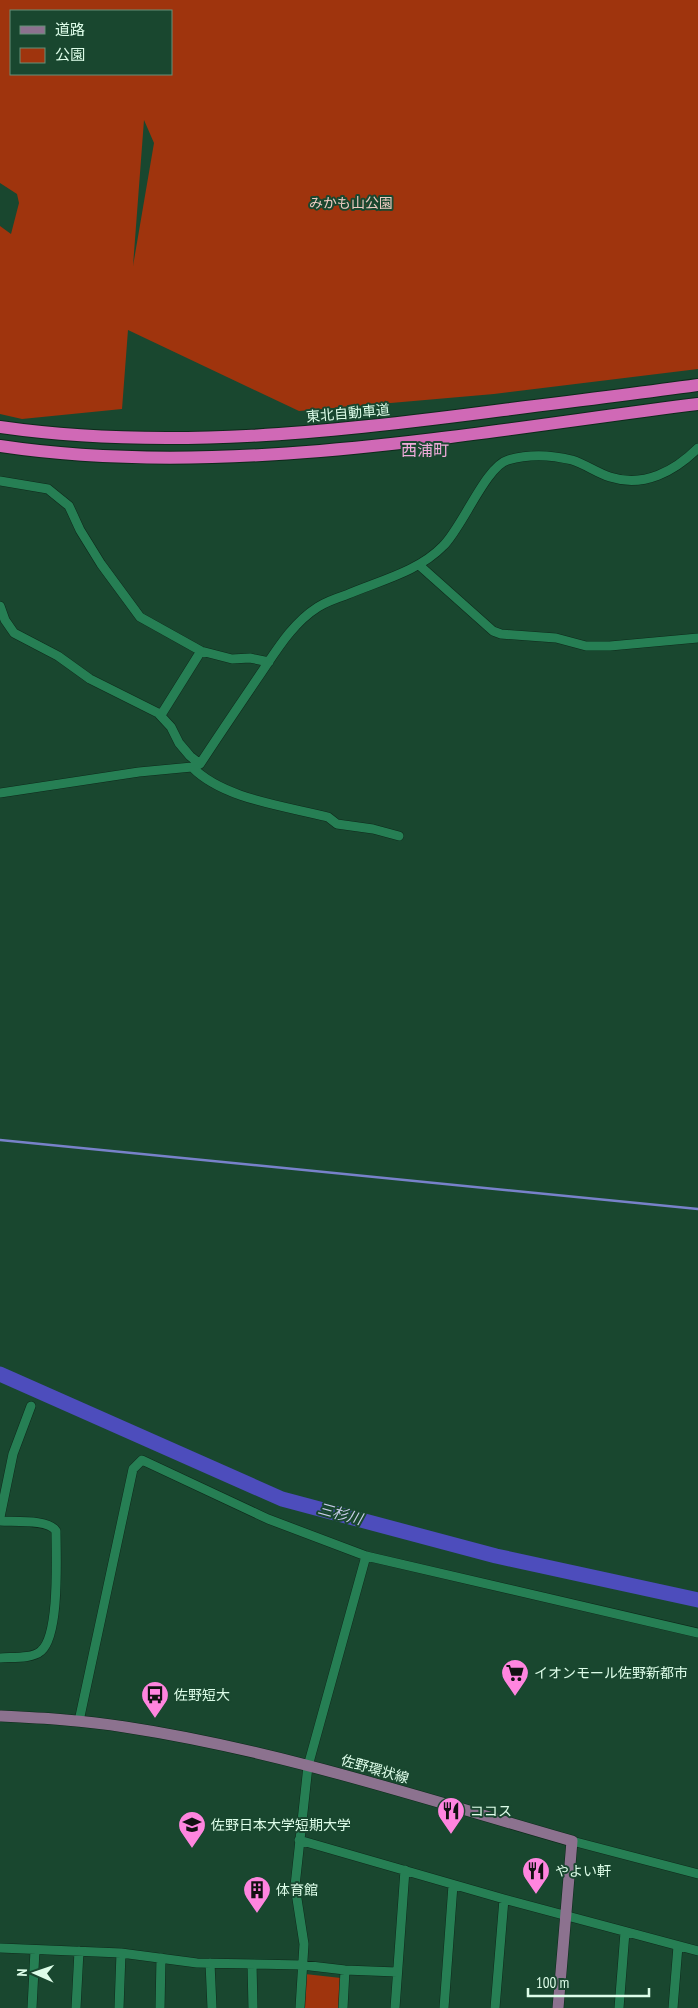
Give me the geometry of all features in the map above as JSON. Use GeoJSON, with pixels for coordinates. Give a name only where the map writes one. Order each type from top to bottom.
{"type":"FeatureCollection","features":[{"type":"Feature","properties":{"kind":"highway","name":"東北自動車道"},"geometry":{"type":"LineString","coordinates":[[0,427],[58,434],[127,438],[284,434],[417,422],[698,385]]}},
{"type":"Feature","properties":{"kind":"highway"},"geometry":{"type":"LineString","coordinates":[[0,446],[116,456],[225,456],[418,440],[698,404]]}},
{"type":"Feature","properties":{"kind":"main road","name":"佐野環状線"},"geometry":{"type":"LineString","coordinates":[[0,1716],[123,1726],[190,1738],[308,1766],[572,1841]]}},
{"type":"Feature","properties":{"kind":"main road"},"geometry":{"type":"LineString","coordinates":[[558,2008],[572,1841]]}},
{"type":"Feature","properties":{"kind":"street"},"geometry":{"type":"LineString","coordinates":[[0,793],[138,772],[196,766],[269,662],[302,620],[319,606],[419,565],[443,547],[458,528],[485,483],[499,465],[506,460],[523,456],[555,457],[573,460],[610,477],[626,481],[654,477],[674,469],[698,448]]}},
{"type":"Feature","properties":{"kind":"street"},"geometry":{"type":"LineString","coordinates":[[0,481],[48,489],[68,506],[97,558],[140,617],[201,651],[232,659],[250,658],[269,662]]}},
{"type":"Feature","properties":{"kind":"street"},"geometry":{"type":"LineString","coordinates":[[419,565],[493,631],[501,634],[556,638],[586,646],[610,646],[698,638]]}},
{"type":"Feature","properties":{"kind":"street"},"geometry":{"type":"LineString","coordinates":[[0,606],[5,620],[14,633],[58,656],[90,679],[158,713],[171,727],[179,743],[190,756],[202,777],[226,791],[328,817],[337,824],[373,829],[399,836]]}},
{"type":"Feature","properties":{"kind":"street"},"geometry":{"type":"LineString","coordinates":[[161,716],[201,651]]}},
{"type":"Feature","properties":{"kind":"street"},"geometry":{"type":"LineString","coordinates":[[0,1516],[13,1454],[32,1406]]}},
{"type":"Feature","properties":{"kind":"street"},"geometry":{"type":"LineString","coordinates":[[79,1721],[133,1469],[142,1460],[268,1519],[366,1556],[698,1633]]}},
{"type":"Feature","properties":{"kind":"street"},"geometry":{"type":"LineString","coordinates":[[0,1521],[46,1524],[53,1527],[56,1531],[54,1620],[46,1646],[40,1652],[33,1655],[0,1658]]}},
{"type":"Feature","properties":{"kind":"street"},"geometry":{"type":"LineString","coordinates":[[300,2008],[304,1944],[295,1886],[308,1766],[366,1556]]}},
{"type":"Feature","properties":{"kind":"street"},"geometry":{"type":"LineString","coordinates":[[299,1840],[504,1899],[698,1951]]}},
{"type":"Feature","properties":{"kind":"street"},"geometry":{"type":"LineString","coordinates":[[572,1841],[698,1874]]}},
{"type":"Feature","properties":{"kind":"street"},"geometry":{"type":"LineString","coordinates":[[395,2008],[405,1870]]}},
{"type":"Feature","properties":{"kind":"street"},"geometry":{"type":"LineString","coordinates":[[444,2008],[453,1884]]}},
{"type":"Feature","properties":{"kind":"street"},"geometry":{"type":"LineString","coordinates":[[495,2008],[504,1899]]}},
{"type":"Feature","properties":{"kind":"street"},"geometry":{"type":"LineString","coordinates":[[619,2008],[625,1932]]}},
{"type":"Feature","properties":{"kind":"street"},"geometry":{"type":"LineString","coordinates":[[673,2008],[678,1946]]}},
{"type":"Feature","properties":{"kind":"street"},"geometry":{"type":"LineString","coordinates":[[0,1948],[121,1952],[210,1963],[302,1964],[345,1970],[397,1972]]}},
{"type":"Feature","properties":{"kind":"street"},"geometry":{"type":"LineString","coordinates":[[32,2008],[35,1950]]}},
{"type":"Feature","properties":{"kind":"street"},"geometry":{"type":"LineString","coordinates":[[76,2008],[79,1951]]}},
{"type":"Feature","properties":{"kind":"street"},"geometry":{"type":"LineString","coordinates":[[119,2008],[121,1952]]}},
{"type":"Feature","properties":{"kind":"street"},"geometry":{"type":"LineString","coordinates":[[160,2008],[161,1958]]}},
{"type":"Feature","properties":{"kind":"street"},"geometry":{"type":"LineString","coordinates":[[210,1963],[212,2008]]}},
{"type":"Feature","properties":{"kind":"street"},"geometry":{"type":"LineString","coordinates":[[252,1964],[253,2008]]}},
{"type":"Feature","properties":{"kind":"street"},"geometry":{"type":"LineString","coordinates":[[343,2008],[345,1970]]}},
{"type":"Feature","properties":{"kind":"green space","name":"みかも山公園"},"geometry":{"type":"Polygon","coordinates":[[[0,0],[698,0],[698,369],[494,394],[299,411],[128,330],[122,409],[22,419],[0,414],[0,226],[11,234],[19,203],[17,194],[0,183],[0,0]],[[144,120],[133,266],[154,143],[144,120]]]}},
{"type":"Feature","properties":{"kind":"green space"},"geometry":{"type":"Polygon","coordinates":[[[305,1974],[341,1978],[339,2008],[305,2008],[305,1974]]]}},
{"type":"Feature","properties":{"kind":"waterway"},"geometry":{"type":"LineString","coordinates":[[0,1140],[698,1209]]}},
{"type":"Feature","properties":{"kind":"waterway","name":"三杉川"},"geometry":{"type":"LineString","coordinates":[[0,1374],[282,1499],[496,1556],[698,1600]]}},
{"type":"Feature","properties":{"kind":"place","name":"イオンモール佐野新都市"},"geometry":{"type":"Point","coordinates":[515,1697]}},
{"type":"Feature","properties":{"kind":"place","name":"佐野短大"},"geometry":{"type":"Point","coordinates":[155,1719]}},
{"type":"Feature","properties":{"kind":"place","name":"ココス"},"geometry":{"type":"Point","coordinates":[451,1835]}},
{"type":"Feature","properties":{"kind":"place","name":"佐野日本大学短期大学"},"geometry":{"type":"Point","coordinates":[192,1849]}},
{"type":"Feature","properties":{"kind":"place","name":"やよい軒"},"geometry":{"type":"Point","coordinates":[536,1895]}},
{"type":"Feature","properties":{"kind":"place","name":"体育館"},"geometry":{"type":"Point","coordinates":[257,1914]}},
{"type":"Feature","properties":{"kind":"district","name":"西浦町"},"geometry":{"type":"Point","coordinates":[425,450]}}]}
